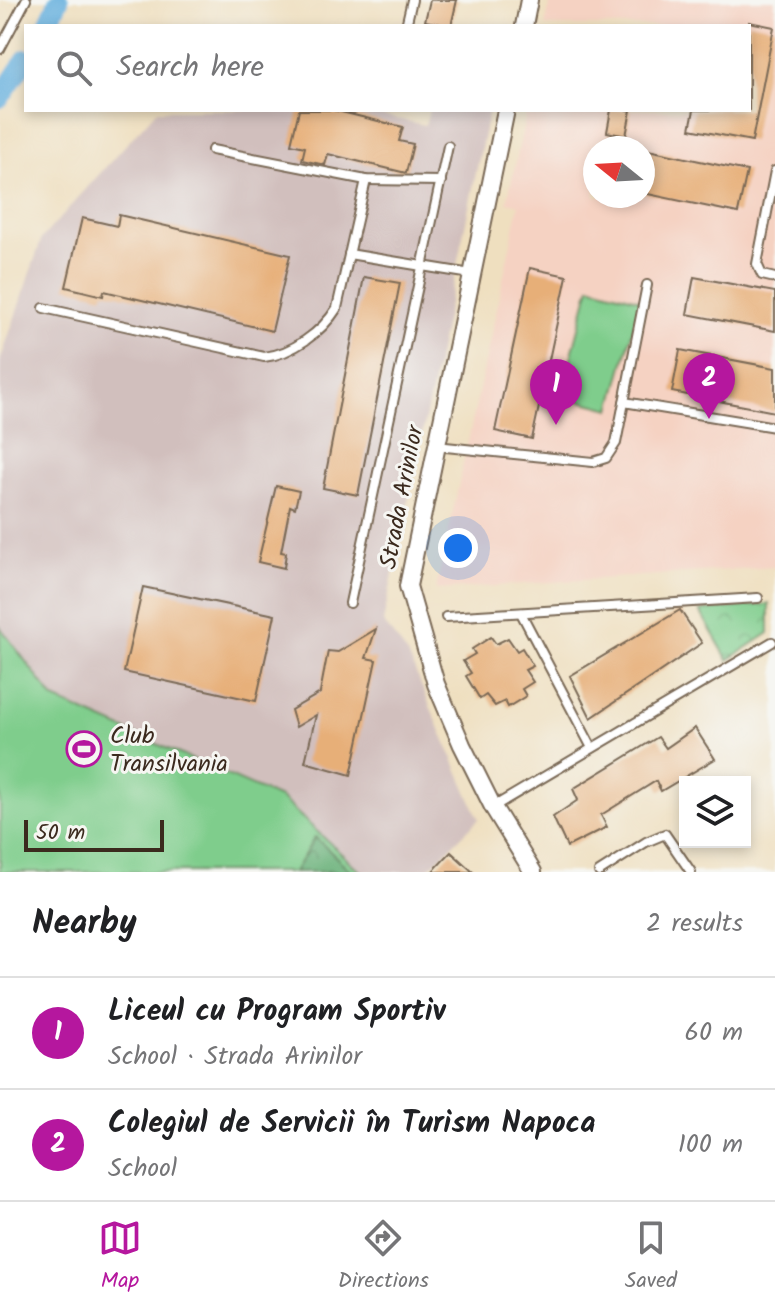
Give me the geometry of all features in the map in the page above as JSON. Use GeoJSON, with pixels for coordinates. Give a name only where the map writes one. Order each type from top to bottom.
{"type":"FeatureCollection","features":[{"type":"Feature","properties":{"kind":"street"},"geometry":{"type":"LineString","coordinates":[[524,24],[529,0]]}},
{"type":"Feature","properties":{"kind":"street","name":"Strada Arinilor"},"geometry":{"type":"LineString","coordinates":[[506,112],[408,586],[436,684],[493,807],[533,872]]}},
{"type":"Feature","properties":{"kind":"lane"},"geometry":{"type":"LineString","coordinates":[[0,49],[26,0]]}},
{"type":"Feature","properties":{"kind":"lane"},"geometry":{"type":"LineString","coordinates":[[406,24],[412,0]]}},
{"type":"Feature","properties":{"kind":"lane"},"geometry":{"type":"LineString","coordinates":[[350,603],[448,146]]}},
{"type":"Feature","properties":{"kind":"lane"},"geometry":{"type":"LineString","coordinates":[[212,150],[366,180],[441,181]]}},
{"type":"Feature","properties":{"kind":"lane"},"geometry":{"type":"LineString","coordinates":[[775,171],[757,264],[762,275],[775,278]]}},
{"type":"Feature","properties":{"kind":"lane"},"geometry":{"type":"LineString","coordinates":[[44,308],[264,357],[281,355],[326,325],[337,308],[366,180]]}},
{"type":"Feature","properties":{"kind":"lane"},"geometry":{"type":"LineString","coordinates":[[349,254],[471,274]]}},
{"type":"Feature","properties":{"kind":"lane"},"geometry":{"type":"LineString","coordinates":[[435,446],[593,462],[606,458],[616,443],[647,285]]}},
{"type":"Feature","properties":{"kind":"lane"},"geometry":{"type":"LineString","coordinates":[[624,402],[775,427]]}},
{"type":"Feature","properties":{"kind":"lane"},"geometry":{"type":"LineString","coordinates":[[446,617],[758,598]]}},
{"type":"Feature","properties":{"kind":"lane"},"geometry":{"type":"LineString","coordinates":[[521,613],[592,748]]}},
{"type":"Feature","properties":{"kind":"lane"},"geometry":{"type":"LineString","coordinates":[[493,807],[772,642]]}},
{"type":"Feature","properties":{"kind":"lane"},"geometry":{"type":"LineString","coordinates":[[599,872],[646,842],[665,834],[691,872]]}},
{"type":"Feature","properties":{"kind":"shaded area"},"geometry":{"type":"Polygon","coordinates":[[[551,0],[775,0],[775,567],[436,590],[519,205],[507,202],[527,112],[751,112],[751,24],[545,24],[551,0]]]}},
{"type":"Feature","properties":{"kind":"shaded area"},"geometry":{"type":"Polygon","coordinates":[[[155,112],[365,112],[425,125],[428,112],[489,112],[383,622],[408,655],[479,819],[425,872],[361,872],[282,799],[54,699],[0,627],[0,361],[42,238],[155,112]]]}},
{"type":"Feature","properties":{"kind":"green space"},"geometry":{"type":"Polygon","coordinates":[[[590,286],[641,300],[611,409],[561,396],[590,286]]]}},
{"type":"Feature","properties":{"kind":"green space"},"geometry":{"type":"Polygon","coordinates":[[[769,604],[769,633],[728,660],[700,611],[769,604]]]}},
{"type":"Feature","properties":{"kind":"green space","name":"Club Transilvania"},"geometry":{"type":"Polygon","coordinates":[[[0,627],[54,699],[282,799],[361,872],[0,872],[0,627]]]}},
{"type":"Feature","properties":{"kind":"green space"},"geometry":{"type":"Polygon","coordinates":[[[315,837],[352,872],[294,872],[315,837]]]}},
{"type":"Feature","properties":{"kind":"building"},"geometry":{"type":"Polygon","coordinates":[[[430,0],[457,0],[451,24],[425,21],[430,0]]]}},
{"type":"Feature","properties":{"kind":"building"},"geometry":{"type":"Polygon","coordinates":[[[749,24],[774,27],[752,141],[690,129],[694,112],[751,112],[749,24]]]}},
{"type":"Feature","properties":{"kind":"building"},"geometry":{"type":"Polygon","coordinates":[[[299,112],[341,112],[403,127],[399,141],[413,144],[406,173],[328,154],[325,165],[302,160],[305,147],[291,144],[299,112]]]}},
{"type":"Feature","properties":{"kind":"building"},"geometry":{"type":"Polygon","coordinates":[[[611,112],[631,112],[626,136],[607,132],[611,112]]]}},
{"type":"Feature","properties":{"kind":"building"},"geometry":{"type":"Polygon","coordinates":[[[655,151],[747,171],[738,213],[655,196],[655,151]]]}},
{"type":"Feature","properties":{"kind":"building"},"geometry":{"type":"Polygon","coordinates":[[[119,215],[290,255],[272,331],[104,291],[103,296],[66,287],[82,218],[117,226],[119,215]]]}},
{"type":"Feature","properties":{"kind":"building"},"geometry":{"type":"Polygon","coordinates":[[[530,268],[567,276],[532,439],[495,431],[530,268]]]}},
{"type":"Feature","properties":{"kind":"building"},"geometry":{"type":"Polygon","coordinates":[[[364,277],[400,283],[358,495],[323,488],[364,277]]]}},
{"type":"Feature","properties":{"kind":"building"},"geometry":{"type":"Polygon","coordinates":[[[694,277],[775,292],[775,331],[687,314],[694,277]]]}},
{"type":"Feature","properties":{"kind":"building"},"geometry":{"type":"Polygon","coordinates":[[[680,350],[775,368],[775,412],[672,392],[680,350]]]}},
{"type":"Feature","properties":{"kind":"building"},"geometry":{"type":"Polygon","coordinates":[[[276,486],[299,491],[295,508],[290,506],[281,552],[286,553],[284,568],[258,562],[276,486]]]}},
{"type":"Feature","properties":{"kind":"building"},"geometry":{"type":"Polygon","coordinates":[[[143,587],[275,615],[256,701],[124,672],[143,587]]]}},
{"type":"Feature","properties":{"kind":"building"},"geometry":{"type":"Polygon","coordinates":[[[680,610],[702,643],[591,718],[570,676],[680,610]]]}},
{"type":"Feature","properties":{"kind":"building"},"geometry":{"type":"Polygon","coordinates":[[[376,629],[366,658],[376,660],[351,775],[305,762],[316,715],[296,727],[291,710],[320,693],[328,651],[338,652],[376,629]]]}},
{"type":"Feature","properties":{"kind":"building"},"geometry":{"type":"Polygon","coordinates":[[[491,637],[496,644],[508,638],[517,651],[522,648],[533,666],[525,670],[533,682],[522,689],[526,696],[508,707],[505,701],[495,706],[486,695],[480,699],[466,676],[471,673],[463,661],[475,654],[472,649],[491,637]]]}},
{"type":"Feature","properties":{"kind":"building"},"geometry":{"type":"Polygon","coordinates":[[[695,728],[715,759],[686,776],[679,776],[679,780],[661,791],[656,781],[601,815],[607,827],[567,847],[553,817],[578,800],[573,789],[658,737],[666,748],[695,728]]]}},
{"type":"Feature","properties":{"kind":"building"},"geometry":{"type":"Polygon","coordinates":[[[451,852],[473,872],[432,872],[451,852]]]}},
{"type":"Feature","properties":{"kind":"waterway"},"geometry":{"type":"LineString","coordinates":[[48,24],[59,0]]}},
{"type":"Feature","properties":{"kind":"waterway"},"geometry":{"type":"LineString","coordinates":[[0,98],[24,62]]}},
{"type":"Feature","properties":{"kind":"place","name":"Colegiul de Servicii în Turism Napoca"},"geometry":{"type":"Point","coordinates":[709,419]}},
{"type":"Feature","properties":{"kind":"place","name":"Liceul cu Program Sportiv"},"geometry":{"type":"Point","coordinates":[556,425]}},
{"type":"Feature","properties":{"kind":"place","name":"Club Transilvania"},"geometry":{"type":"Point","coordinates":[84,749]}}]}
